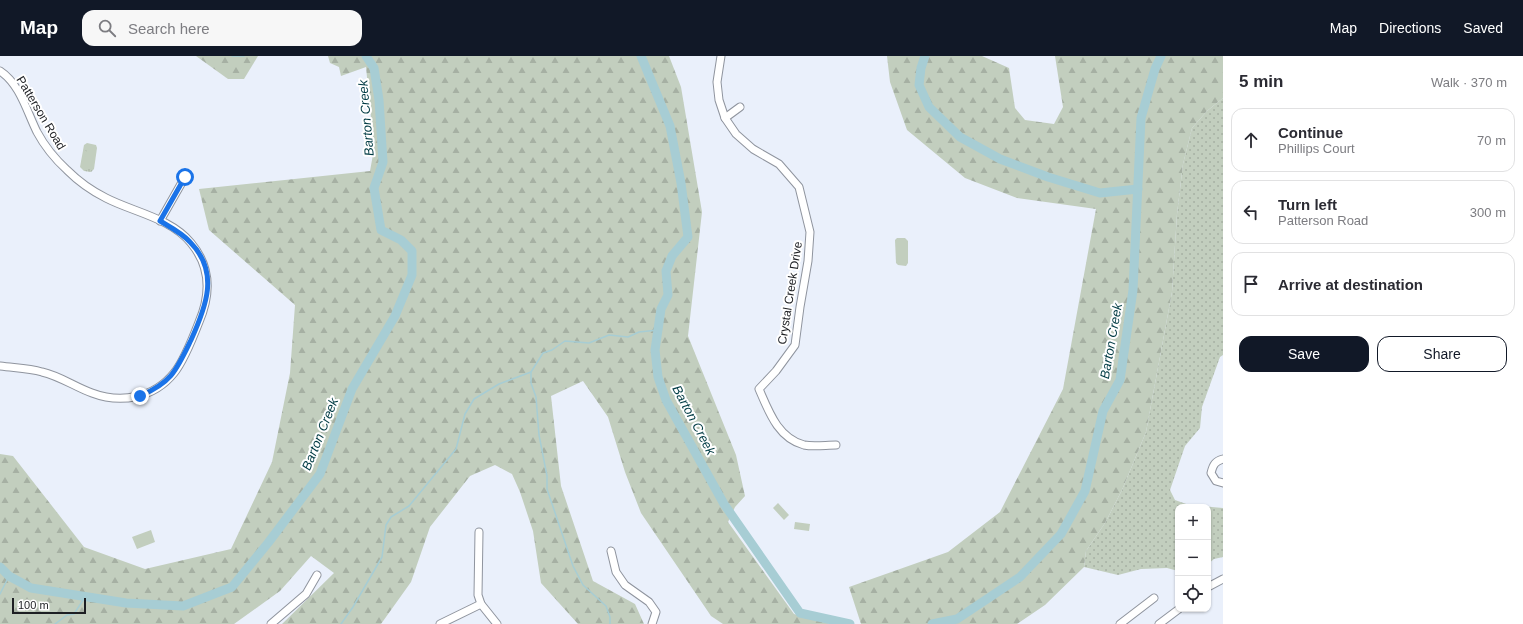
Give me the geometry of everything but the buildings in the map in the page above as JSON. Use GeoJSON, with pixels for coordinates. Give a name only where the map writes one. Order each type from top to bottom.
{"type":"FeatureCollection","features":[{"type":"Feature","properties":{"kind":"street","name":"Crystal Creek Drive"},"geometry":{"type":"LineString","coordinates":[[721,56],[717,82],[719,100],[725,118],[736,134],[753,149],[780,164],[799,187],[810,232],[808,261],[795,345],[776,371],[759,389],[769,413],[785,437],[805,445],[836,445]]}},
{"type":"Feature","properties":{"kind":"street","name":"Patterson Road"},"geometry":{"type":"LineString","coordinates":[[0,71],[16,87],[38,133],[51,154],[68,171],[106,198],[160,221],[190,242],[201,257],[207,273],[208,291],[205,307],[199,324],[175,372],[165,383],[140,396],[127,399],[114,398],[92,393],[43,372],[0,366]]}},
{"type":"Feature","properties":{"kind":"street"},"geometry":{"type":"LineString","coordinates":[[725,118],[740,107]]}},
{"type":"Feature","properties":{"kind":"street"},"geometry":{"type":"LineString","coordinates":[[160,221],[185,177]]}},
{"type":"Feature","properties":{"kind":"street"},"geometry":{"type":"LineString","coordinates":[[1223,459],[1218,460],[1213,466],[1212,473],[1216,481],[1223,483]]}},
{"type":"Feature","properties":{"kind":"street"},"geometry":{"type":"LineString","coordinates":[[479,532],[477,585],[481,604],[497,624]]}},
{"type":"Feature","properties":{"kind":"street"},"geometry":{"type":"LineString","coordinates":[[611,551],[616,572],[625,585],[649,602],[656,612],[652,624]]}},
{"type":"Feature","properties":{"kind":"street"},"geometry":{"type":"LineString","coordinates":[[271,624],[306,594],[317,575]]}},
{"type":"Feature","properties":{"kind":"street"},"geometry":{"type":"LineString","coordinates":[[1211,585],[1223,579]]}},
{"type":"Feature","properties":{"kind":"street"},"geometry":{"type":"LineString","coordinates":[[1121,624],[1154,598]]}},
{"type":"Feature","properties":{"kind":"street"},"geometry":{"type":"LineString","coordinates":[[440,624],[481,604]]}},
{"type":"Feature","properties":{"kind":"street"},"geometry":{"type":"LineString","coordinates":[[1159,624],[1175,612]]}},
{"type":"Feature","properties":{"kind":"green space"},"geometry":{"type":"Polygon","coordinates":[[[196,56],[258,56],[244,79],[228,79],[196,56]]]}},
{"type":"Feature","properties":{"kind":"green space"},"geometry":{"type":"Polygon","coordinates":[[[328,56],[669,56],[681,87],[702,212],[688,336],[736,455],[745,496],[735,507],[728,522],[794,614],[831,624],[723,624],[711,616],[641,513],[625,472],[608,417],[583,381],[551,396],[561,486],[593,581],[635,604],[644,624],[578,624],[541,583],[533,531],[520,492],[512,474],[495,465],[470,476],[430,527],[411,582],[381,624],[282,624],[334,573],[311,556],[280,591],[234,624],[0,624],[0,454],[13,456],[84,547],[145,569],[231,549],[272,462],[290,373],[295,305],[209,230],[199,189],[370,171],[374,149],[366,67],[341,76],[339,67],[330,63],[328,56]]]}},
{"type":"Feature","properties":{"kind":"green space"},"geometry":{"type":"Polygon","coordinates":[[[887,56],[982,56],[1009,68],[1015,108],[1025,120],[1054,124],[1063,107],[1055,56],[1223,56],[1223,98],[1207,111],[1192,128],[1183,164],[1177,214],[1172,292],[1146,432],[1122,490],[1105,523],[1086,551],[1084,567],[1045,605],[1017,624],[861,624],[849,587],[948,552],[1000,512],[1063,389],[1096,209],[1017,198],[965,178],[907,130],[890,82],[887,56]]]}},
{"type":"Feature","properties":{"kind":"green space"},"geometry":{"type":"Polygon","coordinates":[[[1223,98],[1223,355],[1220,357],[1202,407],[1200,428],[1185,446],[1170,490],[1175,500],[1186,504],[1175,504],[1175,570],[1167,568],[1141,569],[1118,575],[1084,567],[1086,551],[1105,523],[1122,490],[1146,432],[1172,292],[1177,214],[1183,164],[1192,128],[1207,111],[1223,98]]]}},
{"type":"Feature","properties":{"kind":"green space"},"geometry":{"type":"Polygon","coordinates":[[[87,143],[96,145],[97,148],[94,169],[91,172],[84,171],[80,167],[84,145],[87,143]]]}},
{"type":"Feature","properties":{"kind":"green space"},"geometry":{"type":"Polygon","coordinates":[[[87,148],[95,150],[91,167],[83,165],[87,148]]]}},
{"type":"Feature","properties":{"kind":"green space"},"geometry":{"type":"Polygon","coordinates":[[[897,238],[905,238],[908,241],[908,263],[906,266],[898,265],[896,263],[895,240],[897,238]]]}},
{"type":"Feature","properties":{"kind":"green space"},"geometry":{"type":"Polygon","coordinates":[[[778,503],[789,515],[784,520],[773,508],[778,503]]]}},
{"type":"Feature","properties":{"kind":"green space"},"geometry":{"type":"Polygon","coordinates":[[[1211,507],[1223,508],[1223,557],[1214,559],[1211,562],[1211,507]]]}},
{"type":"Feature","properties":{"kind":"green space"},"geometry":{"type":"Polygon","coordinates":[[[795,522],[810,524],[809,531],[794,529],[795,522]]]}},
{"type":"Feature","properties":{"kind":"green space"},"geometry":{"type":"Polygon","coordinates":[[[151,530],[155,542],[137,549],[132,537],[151,530]]]}},
{"type":"Feature","properties":{"kind":"waterway"},"geometry":{"type":"LineString","coordinates":[[232,56],[244,56]]}},
{"type":"Feature","properties":{"kind":"waterway","name":"Barton Creek"},"geometry":{"type":"LineString","coordinates":[[0,567],[9,576],[31,588],[126,603],[183,606],[232,587],[268,543],[320,474],[352,389],[395,316],[412,275],[412,251],[401,240],[381,230],[374,188],[383,162],[379,100],[374,68],[366,56]]}},
{"type":"Feature","properties":{"kind":"waterway","name":"Barton Creek"},"geometry":{"type":"LineString","coordinates":[[641,56],[670,126],[681,183],[688,237],[672,256],[666,271],[668,295],[661,309],[655,350],[658,377],[666,400],[724,504],[800,613],[850,624]]}},
{"type":"Feature","properties":{"kind":"waterway"},"geometry":{"type":"LineString","coordinates":[[925,56],[921,68],[919,85],[929,107],[960,137],[1000,159],[1048,177],[1100,193],[1138,189]]}},
{"type":"Feature","properties":{"kind":"waterway","name":"Barton Creek"},"geometry":{"type":"LineString","coordinates":[[932,624],[957,619],[1020,577],[1061,534],[1085,491],[1103,411],[1120,380],[1133,290],[1141,118],[1155,69],[1161,56]]}},
{"type":"Feature","properties":{"kind":"waterway"},"geometry":{"type":"LineString","coordinates":[[341,624],[353,607],[382,557],[386,525],[391,517],[409,506],[456,449],[465,414],[474,399],[499,384],[531,372],[543,353],[552,350],[565,341],[589,343],[609,335],[628,337],[639,332],[658,330]]}},
{"type":"Feature","properties":{"kind":"waterway"},"geometry":{"type":"LineString","coordinates":[[531,372],[531,383],[536,397],[539,435],[547,476],[547,489],[573,566],[583,585],[606,606],[610,617],[610,624]]}},
{"type":"Feature","properties":{"kind":"waterway"},"geometry":{"type":"LineString","coordinates":[[0,594],[9,576]]}},
{"type":"Feature","properties":{"kind":"waterway"},"geometry":{"type":"LineString","coordinates":[[55,624],[67,615],[74,614],[85,597]]}},
{"type":"Feature","properties":{"kind":"route"},"geometry":{"type":"LineString","coordinates":[[140,396],[165,383],[175,372],[199,324],[205,307],[208,291],[207,273],[201,257],[190,242],[176,230],[160,221],[185,177]]}}]}
